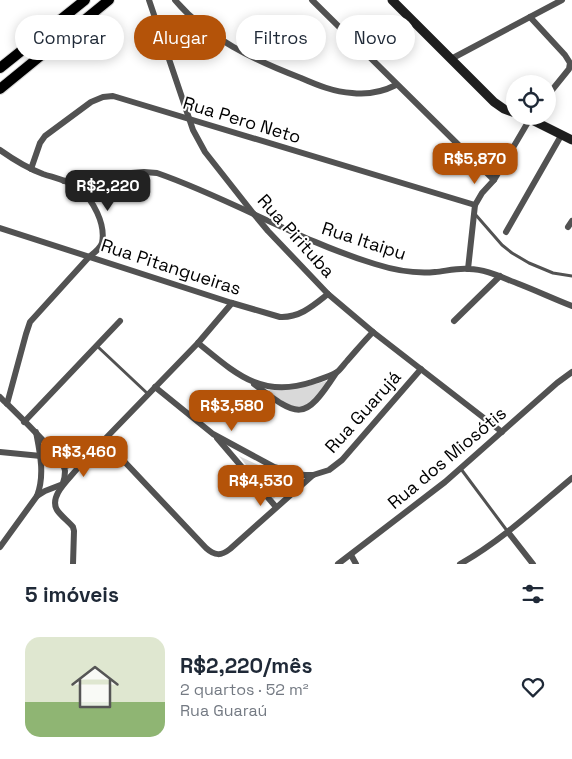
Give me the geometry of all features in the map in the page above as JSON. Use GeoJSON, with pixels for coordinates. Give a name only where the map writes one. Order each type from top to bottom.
{"type":"FeatureCollection","features":[{"type":"Feature","properties":{"kind":"main road"},"geometry":{"type":"LineString","coordinates":[[0,68],[85,0]]}},
{"type":"Feature","properties":{"kind":"main road"},"geometry":{"type":"LineString","coordinates":[[0,89],[109,0]]}},
{"type":"Feature","properties":{"kind":"street","name":"Rua Pirituba"},"geometry":{"type":"LineString","coordinates":[[149,0],[189,120],[198,141],[252,213],[328,294],[373,332],[502,432]]}},
{"type":"Feature","properties":{"kind":"street"},"geometry":{"type":"LineString","coordinates":[[175,0],[188,14],[237,49],[323,87],[342,92],[366,94],[378,92],[396,84]]}},
{"type":"Feature","properties":{"kind":"street"},"geometry":{"type":"LineString","coordinates":[[312,0],[494,180]]}},
{"type":"Feature","properties":{"kind":"street"},"geometry":{"type":"LineString","coordinates":[[392,0],[494,102],[506,109]]}},
{"type":"Feature","properties":{"kind":"street"},"geometry":{"type":"LineString","coordinates":[[451,59],[562,0]]}},
{"type":"Feature","properties":{"kind":"street"},"geometry":{"type":"LineString","coordinates":[[530,17],[568,58],[570,63],[569,69],[556,85]]}},
{"type":"Feature","properties":{"kind":"street","name":"Rua Pero Neto"},"geometry":{"type":"LineString","coordinates":[[31,169],[40,143],[45,136],[91,102],[103,97],[113,96],[475,206]]}},
{"type":"Feature","properties":{"kind":"street"},"geometry":{"type":"LineString","coordinates":[[468,268],[475,206],[482,193],[494,180],[524,125]]}},
{"type":"Feature","properties":{"kind":"street"},"geometry":{"type":"LineString","coordinates":[[544,125],[572,140]]}},
{"type":"Feature","properties":{"kind":"street"},"geometry":{"type":"LineString","coordinates":[[506,232],[562,134]]}},
{"type":"Feature","properties":{"kind":"street"},"geometry":{"type":"LineString","coordinates":[[0,150],[31,169],[64,181],[79,189],[88,197],[102,227],[102,244],[30,322],[7,404]]}},
{"type":"Feature","properties":{"kind":"street","name":"Rua Itaipu"},"geometry":{"type":"LineString","coordinates":[[64,181],[93,176],[151,172],[166,176],[252,213],[325,247],[378,265],[398,270],[427,272],[468,268],[488,272],[572,306]]}},
{"type":"Feature","properties":{"kind":"street"},"geometry":{"type":"LineString","coordinates":[[568,227],[572,221]]}},
{"type":"Feature","properties":{"kind":"street","name":"Rua Pitangueiras"},"geometry":{"type":"LineString","coordinates":[[0,228],[274,315],[287,317],[301,313],[311,308],[328,294]]}},
{"type":"Feature","properties":{"kind":"street"},"geometry":{"type":"LineString","coordinates":[[454,321],[500,276]]}},
{"type":"Feature","properties":{"kind":"street"},"geometry":{"type":"LineString","coordinates":[[0,452],[41,456],[56,460],[66,466],[76,463],[104,440],[198,343],[232,303]]}},
{"type":"Feature","properties":{"kind":"street"},"geometry":{"type":"LineString","coordinates":[[24,422],[120,321]]}},
{"type":"Feature","properties":{"kind":"street"},"geometry":{"type":"LineString","coordinates":[[198,343],[236,373],[252,382],[286,407],[295,411],[303,410],[313,404],[337,372],[373,332]]}},
{"type":"Feature","properties":{"kind":"street","name":"Rua Guarujá"},"geometry":{"type":"LineString","coordinates":[[104,440],[206,548],[219,555],[226,552],[313,476],[329,470],[347,456],[421,369]]}},
{"type":"Feature","properties":{"kind":"street"},"geometry":{"type":"LineString","coordinates":[[252,382],[269,387],[300,386],[337,372]]}},
{"type":"Feature","properties":{"kind":"street","name":"Rua dos Miosótis"},"geometry":{"type":"LineString","coordinates":[[338,564],[461,468],[572,372]]}},
{"type":"Feature","properties":{"kind":"street"},"geometry":{"type":"LineString","coordinates":[[155,387],[213,434],[276,508]]}},
{"type":"Feature","properties":{"kind":"street"},"geometry":{"type":"LineString","coordinates":[[0,397],[36,432],[62,464],[65,471],[63,484]]}},
{"type":"Feature","properties":{"kind":"street"},"geometry":{"type":"LineString","coordinates":[[0,547],[37,496],[40,487],[41,456],[36,432]]}},
{"type":"Feature","properties":{"kind":"street"},"geometry":{"type":"LineString","coordinates":[[213,434],[274,466],[291,472],[313,476]]}},
{"type":"Feature","properties":{"kind":"street"},"geometry":{"type":"LineString","coordinates":[[73,564],[73,527],[54,505],[63,484],[78,468],[84,457]]}},
{"type":"Feature","properties":{"kind":"street"},"geometry":{"type":"LineString","coordinates":[[460,564],[508,532],[572,478]]}},
{"type":"Feature","properties":{"kind":"street"},"geometry":{"type":"LineString","coordinates":[[37,496],[63,484]]}},
{"type":"Feature","properties":{"kind":"street"},"geometry":{"type":"LineString","coordinates":[[508,532],[533,564]]}},
{"type":"Feature","properties":{"kind":"street"},"geometry":{"type":"LineString","coordinates":[[0,535],[9,536]]}},
{"type":"Feature","properties":{"kind":"street"},"geometry":{"type":"LineString","coordinates":[[351,555],[356,564]]}},
{"type":"Feature","properties":{"kind":"lane"},"geometry":{"type":"LineString","coordinates":[[474,213],[502,244],[512,252],[530,263],[553,273],[572,276]]}},
{"type":"Feature","properties":{"kind":"lane"},"geometry":{"type":"LineString","coordinates":[[97,346],[148,394]]}},
{"type":"Feature","properties":{"kind":"lane"},"geometry":{"type":"LineString","coordinates":[[461,468],[508,532]]}},
{"type":"Feature","properties":{"kind":"shaded area"},"geometry":{"type":"Polygon","coordinates":[[[326,381],[327,384],[318,395],[303,408],[292,407],[268,391],[271,389],[306,386],[326,381]]]}},
{"type":"Feature","properties":{"kind":"shaded area"},"geometry":{"type":"Polygon","coordinates":[[[239,456],[271,471],[298,480],[273,499],[239,456]]]}}]}
